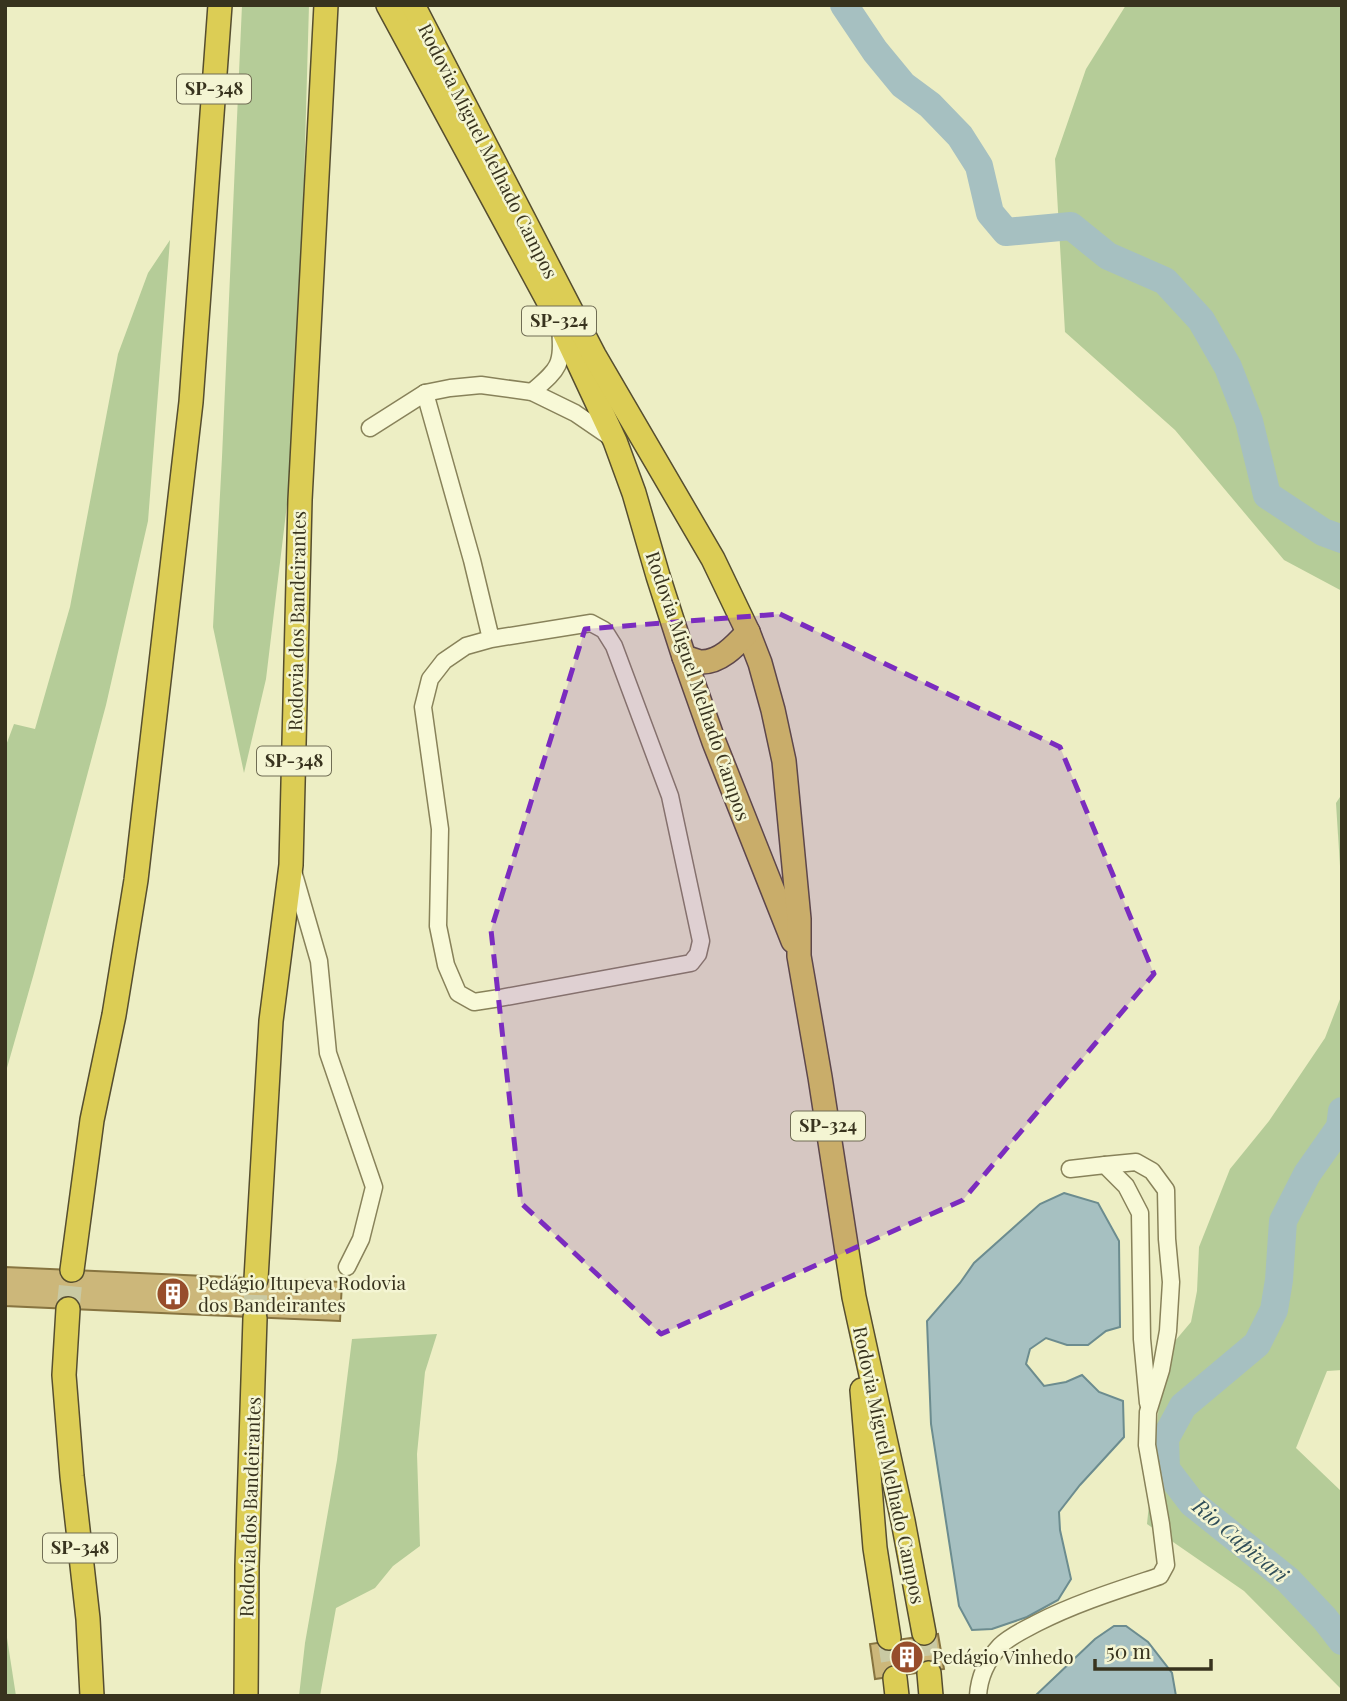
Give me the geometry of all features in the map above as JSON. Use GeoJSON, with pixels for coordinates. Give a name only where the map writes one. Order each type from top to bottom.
{"type":"FeatureCollection","features":[{"type":"Feature","properties":{"kind":"highway","name":"SP-348"},"geometry":{"type":"LineString","coordinates":[[72,1270],[92,1119],[114,1015],[136,880],[191,401],[220,5]]}},
{"type":"Feature","properties":{"kind":"highway","name":"Rodovia dos Bandeirantes"},"geometry":{"type":"LineString","coordinates":[[256,1279],[271,1021],[291,865],[300,500],[326,5]]}},
{"type":"Feature","properties":{"kind":"highway","name":"Rodovia Miguel Melhado Campos"},"geometry":{"type":"LineString","coordinates":[[388,5],[559,321],[615,441],[714,742],[799,956]]}},
{"type":"Feature","properties":{"kind":"highway","name":"Rodovia Miguel Melhado Campos"},"geometry":{"type":"LineString","coordinates":[[416,5],[428,35],[594,355],[713,559],[760,663],[784,761],[799,919],[799,956],[854,1297],[903,1521],[924,1633]]}},
{"type":"Feature","properties":{"kind":"highway"},"geometry":{"type":"LineString","coordinates":[[684,656],[699,662],[712,660],[736,645],[748,632]]}},
{"type":"Feature","properties":{"kind":"highway","name":"Rodovia Miguel Melhado Campos"},"geometry":{"type":"LineString","coordinates":[[854,1297],[875,1548],[889,1638]]}},
{"type":"Feature","properties":{"kind":"highway","name":"SP-348"},"geometry":{"type":"LineString","coordinates":[[68,1309],[64,1376],[88,1619],[92,1696]]}},
{"type":"Feature","properties":{"kind":"highway","name":"Rodovia dos Bandeirantes"},"geometry":{"type":"LineString","coordinates":[[246,1696],[255,1318]]}},
{"type":"Feature","properties":{"kind":"lane"},"geometry":{"type":"LineString","coordinates":[[532,392],[553,373],[560,360],[559,321]]}},
{"type":"Feature","properties":{"kind":"lane"},"geometry":{"type":"LineString","coordinates":[[370,428],[425,393],[481,385],[532,392],[575,413],[615,441]]}},
{"type":"Feature","properties":{"kind":"lane"},"geometry":{"type":"LineString","coordinates":[[425,393],[491,639]]}},
{"type":"Feature","properties":{"kind":"lane"},"geometry":{"type":"LineString","coordinates":[[591,623],[604,630],[614,646],[670,796],[701,941],[698,954],[691,963],[474,1002],[458,993],[446,965],[438,926],[440,829],[423,707],[430,679],[444,661],[466,646],[491,639],[591,623]]}},
{"type":"Feature","properties":{"kind":"lane"},"geometry":{"type":"LineString","coordinates":[[291,865],[319,961],[328,1053],[374,1187],[361,1239],[347,1267]]}},
{"type":"Feature","properties":{"kind":"lane"},"geometry":{"type":"LineString","coordinates":[[1070,1169],[1136,1161],[1152,1171],[1166,1190],[1171,1282],[1169,1319],[1161,1370],[1148,1412]]}},
{"type":"Feature","properties":{"kind":"lane"},"geometry":{"type":"LineString","coordinates":[[978,1696],[985,1666],[1000,1646],[1016,1634],[1058,1612],[1160,1576],[1166,1565],[1147,1445],[1140,1213],[1126,1186],[1105,1165]]}},
{"type":"Feature","properties":{"kind":"highlighted area"},"geometry":{"type":"Polygon","coordinates":[[[780,614],[1060,747],[1154,974],[963,1200],[661,1334],[521,1203],[491,930],[585,629],[780,614]]]}},
{"type":"Feature","properties":{"kind":"green space"},"geometry":{"type":"Polygon","coordinates":[[[242,5],[309,5],[303,216],[288,496],[266,679],[244,773],[213,627],[242,5]]]}},
{"type":"Feature","properties":{"kind":"green space"},"geometry":{"type":"Polygon","coordinates":[[[1126,5],[1342,5],[1342,591],[1284,560],[1175,430],[1065,332],[1055,159],[1086,69],[1126,5]]]}},
{"type":"Feature","properties":{"kind":"green space"},"geometry":{"type":"Polygon","coordinates":[[[170,240],[148,521],[106,705],[5,1075],[5,748],[14,724],[35,729],[70,607],[118,354],[148,273],[170,240]]]}},
{"type":"Feature","properties":{"kind":"green space"},"geometry":{"type":"Polygon","coordinates":[[[1342,794],[1342,868],[1336,803],[1342,794]]]}},
{"type":"Feature","properties":{"kind":"green space"},"geometry":{"type":"Polygon","coordinates":[[[1342,994],[1342,1370],[1327,1371],[1296,1448],[1342,1492],[1342,1690],[1244,1591],[1147,1524],[1164,1354],[1191,1322],[1197,1291],[1199,1247],[1230,1169],[1269,1121],[1325,1038],[1342,994]]]}},
{"type":"Feature","properties":{"kind":"green space"},"geometry":{"type":"Polygon","coordinates":[[[437,1334],[425,1372],[417,1454],[420,1546],[393,1566],[375,1588],[336,1608],[320,1696],[299,1696],[305,1643],[337,1460],[352,1339],[437,1334]]]}},
{"type":"Feature","properties":{"kind":"green space"},"geometry":{"type":"Polygon","coordinates":[[[5,1625],[16,1696],[5,1696],[5,1625]]]}},
{"type":"Feature","properties":{"kind":"water"},"geometry":{"type":"Polygon","coordinates":[[[1064,1193],[1098,1203],[1119,1241],[1120,1327],[1106,1331],[1088,1345],[1067,1345],[1046,1338],[1030,1349],[1026,1364],[1044,1386],[1066,1382],[1082,1375],[1099,1392],[1123,1401],[1124,1437],[1059,1512],[1060,1530],[1071,1579],[1058,1600],[1027,1617],[992,1629],[972,1630],[959,1606],[931,1424],[927,1321],[974,1263],[1040,1204],[1064,1193]]]}},
{"type":"Feature","properties":{"kind":"water"},"geometry":{"type":"Polygon","coordinates":[[[1114,1626],[1126,1626],[1148,1642],[1172,1673],[1176,1696],[1035,1696],[1095,1639],[1114,1626]]]}},
{"type":"Feature","properties":{"kind":"building","name":"Pedágio Itupeva Rodovia dos Bandeirantes"},"geometry":{"type":"Polygon","coordinates":[[[5,1267],[342,1282],[340,1321],[5,1306],[5,1267]]]}},
{"type":"Feature","properties":{"kind":"building","name":"Pedágio Vinhedo"},"geometry":{"type":"Polygon","coordinates":[[[938,1634],[944,1669],[875,1679],[870,1644],[938,1634]]]}},
{"type":"Feature","properties":{"kind":"waterway","name":"Rio Capivari"},"geometry":{"type":"LineString","coordinates":[[844,5],[875,51],[903,85],[930,105],[960,136],[979,166],[990,213],[1006,232],[1071,226],[1108,256],[1165,281],[1201,320],[1228,367],[1249,421],[1267,495],[1323,532],[1342,539]]}},
{"type":"Feature","properties":{"kind":"waterway","name":"Rio Capivari"},"geometry":{"type":"LineString","coordinates":[[1342,1111],[1340,1127],[1307,1174],[1283,1221],[1274,1310],[1257,1344],[1183,1406],[1165,1439],[1166,1469],[1192,1503],[1288,1580],[1342,1641]]}},
{"type":"Feature","properties":{"kind":"tunnel"},"geometry":{"type":"LineString","coordinates":[[68,1309],[72,1270]]}},
{"type":"Feature","properties":{"kind":"tunnel"},"geometry":{"type":"LineString","coordinates":[[255,1318],[256,1279]]}},
{"type":"Feature","properties":{"kind":"tunnel"},"geometry":{"type":"LineString","coordinates":[[924,1633],[929,1673]]}},
{"type":"Feature","properties":{"kind":"tunnel"},"geometry":{"type":"LineString","coordinates":[[889,1638],[895,1678]]}},
{"type":"Feature","properties":{"kind":"place","name":"Pedágio Itupeva Rodovia dos Bandeirantes"},"geometry":{"type":"Point","coordinates":[173,1294]}},
{"type":"Feature","properties":{"kind":"place","name":"Pedágio Vinhedo"},"geometry":{"type":"Point","coordinates":[907,1657]}}]}
